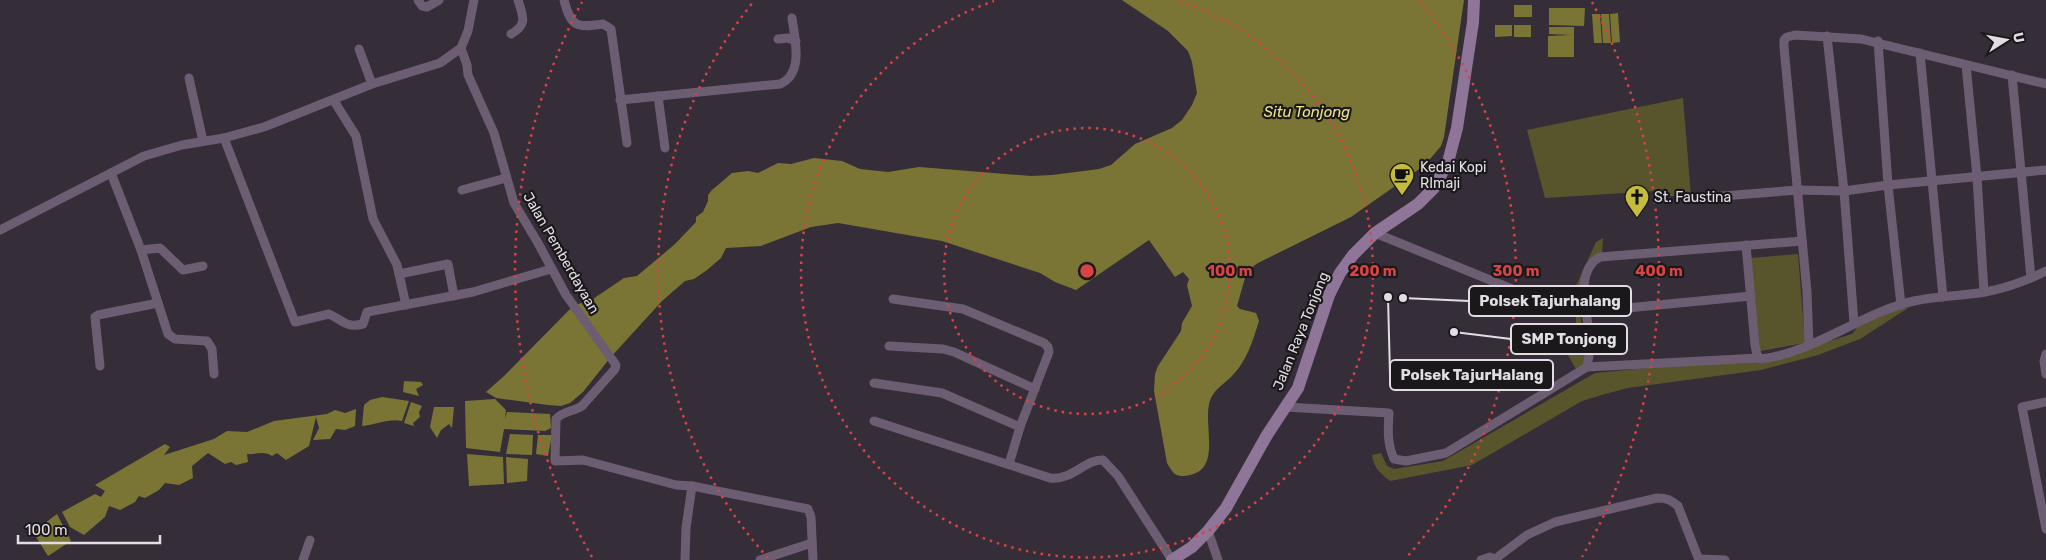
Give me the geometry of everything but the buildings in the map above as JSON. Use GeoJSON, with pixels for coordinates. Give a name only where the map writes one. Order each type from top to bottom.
{"type":"FeatureCollection","features":[{"type":"Feature","properties":{"kind":"main road","name":"Jalan Raya Tonjong"},"geometry":{"type":"LineString","coordinates":[[1172,560],[1192,547],[1208,531],[1226,508],[1268,435],[1298,388],[1329,295],[1340,273],[1375,233],[1418,204],[1434,188],[1448,162],[1457,128],[1474,0]]}},
{"type":"Feature","properties":{"kind":"street"},"geometry":{"type":"LineString","coordinates":[[418,0],[422,6],[427,7],[439,0]]}},
{"type":"Feature","properties":{"kind":"street"},"geometry":{"type":"LineString","coordinates":[[0,230],[144,156],[264,127],[334,101],[372,84],[440,64],[461,48],[468,31],[474,0]]}},
{"type":"Feature","properties":{"kind":"street"},"geometry":{"type":"LineString","coordinates":[[511,34],[521,28],[523,23],[518,0]]}},
{"type":"Feature","properties":{"kind":"street"},"geometry":{"type":"LineString","coordinates":[[564,0],[570,19],[574,23],[584,26],[603,24],[611,29],[627,143]]}},
{"type":"Feature","properties":{"kind":"street"},"geometry":{"type":"LineString","coordinates":[[620,100],[780,84],[789,79],[792,74],[796,41],[792,18]]}},
{"type":"Feature","properties":{"kind":"street"},"geometry":{"type":"LineString","coordinates":[[1809,345],[1798,190],[1784,40],[1795,35],[1878,41],[2046,84]]}},
{"type":"Feature","properties":{"kind":"street"},"geometry":{"type":"LineString","coordinates":[[1827,36],[1844,191],[1854,323]]}},
{"type":"Feature","properties":{"kind":"street"},"geometry":{"type":"LineString","coordinates":[[778,40],[788,38],[796,41]]}},
{"type":"Feature","properties":{"kind":"street"},"geometry":{"type":"LineString","coordinates":[[1878,41],[1888,185],[1900,305]]}},
{"type":"Feature","properties":{"kind":"street"},"geometry":{"type":"LineString","coordinates":[[359,48],[372,84]]}},
{"type":"Feature","properties":{"kind":"street","name":"Jalan Pemberdayaan"},"geometry":{"type":"LineString","coordinates":[[461,48],[468,74],[494,133],[514,203],[571,304],[616,366],[582,406],[560,414],[556,419],[555,460],[584,460],[676,485],[692,486],[808,509],[811,517],[813,560]]}},
{"type":"Feature","properties":{"kind":"street"},"geometry":{"type":"LineString","coordinates":[[1920,53],[1943,296]]}},
{"type":"Feature","properties":{"kind":"street"},"geometry":{"type":"LineString","coordinates":[[1966,65],[1977,177],[1984,292]]}},
{"type":"Feature","properties":{"kind":"street"},"geometry":{"type":"LineString","coordinates":[[2012,75],[2031,278]]}},
{"type":"Feature","properties":{"kind":"street"},"geometry":{"type":"LineString","coordinates":[[189,78],[203,141]]}},
{"type":"Feature","properties":{"kind":"street"},"geometry":{"type":"LineString","coordinates":[[658,96],[665,148]]}},
{"type":"Feature","properties":{"kind":"street"},"geometry":{"type":"LineString","coordinates":[[334,101],[354,131],[374,225],[394,258],[406,305]]}},
{"type":"Feature","properties":{"kind":"street"},"geometry":{"type":"LineString","coordinates":[[224,138],[295,322],[329,314],[352,326],[363,324],[367,312],[454,296],[551,269]]}},
{"type":"Feature","properties":{"kind":"street"},"geometry":{"type":"LineString","coordinates":[[1710,197],[1798,190],[1844,191],[2046,170]]}},
{"type":"Feature","properties":{"kind":"street"},"geometry":{"type":"LineString","coordinates":[[111,173],[141,250],[166,330],[172,338],[202,339],[211,344],[214,374]]}},
{"type":"Feature","properties":{"kind":"street"},"geometry":{"type":"LineString","coordinates":[[462,190],[506,178]]}},
{"type":"Feature","properties":{"kind":"street"},"geometry":{"type":"LineString","coordinates":[[1375,233],[1517,291]]}},
{"type":"Feature","properties":{"kind":"street"},"geometry":{"type":"LineString","coordinates":[[1587,367],[1590,350],[1584,282],[1593,261],[1600,257],[1802,241]]}},
{"type":"Feature","properties":{"kind":"street"},"geometry":{"type":"LineString","coordinates":[[1746,245],[1755,345],[1759,358]]}},
{"type":"Feature","properties":{"kind":"street"},"geometry":{"type":"LineString","coordinates":[[141,250],[160,248],[183,270],[203,266]]}},
{"type":"Feature","properties":{"kind":"street"},"geometry":{"type":"LineString","coordinates":[[399,274],[448,264],[454,296]]}},
{"type":"Feature","properties":{"kind":"street"},"geometry":{"type":"LineString","coordinates":[[1286,407],[1389,413],[1388,434],[1390,450],[1394,459],[1406,461],[1446,453],[1587,367],[1766,358],[1809,345],[1854,323],[1900,305],[1943,296],[1984,292],[2024,282],[2046,271]]}},
{"type":"Feature","properties":{"kind":"street"},"geometry":{"type":"LineString","coordinates":[[1586,312],[1751,296]]}},
{"type":"Feature","properties":{"kind":"street"},"geometry":{"type":"LineString","coordinates":[[894,299],[963,309],[1046,344],[1050,352],[1020,428],[1009,464]]}},
{"type":"Feature","properties":{"kind":"street"},"geometry":{"type":"LineString","coordinates":[[100,366],[95,318],[98,315],[158,303]]}},
{"type":"Feature","properties":{"kind":"street"},"geometry":{"type":"LineString","coordinates":[[889,346],[943,349],[954,352],[1035,389]]}},
{"type":"Feature","properties":{"kind":"street"},"geometry":{"type":"LineString","coordinates":[[2046,354],[2044,361],[2046,374]]}},
{"type":"Feature","properties":{"kind":"street"},"geometry":{"type":"LineString","coordinates":[[874,383],[942,393],[1020,428]]}},
{"type":"Feature","properties":{"kind":"street"},"geometry":{"type":"LineString","coordinates":[[2046,402],[2022,407],[2046,529]]}},
{"type":"Feature","properties":{"kind":"street"},"geometry":{"type":"LineString","coordinates":[[874,421],[1057,479],[1067,476],[1096,460],[1103,460],[1118,476],[1172,560]]}},
{"type":"Feature","properties":{"kind":"street"},"geometry":{"type":"LineString","coordinates":[[685,560],[686,528],[692,486]]}},
{"type":"Feature","properties":{"kind":"street"},"geometry":{"type":"LineString","coordinates":[[1482,560],[1490,557],[1496,559],[1527,535],[1555,522],[1657,498],[1672,501],[1678,506],[1700,559],[1725,560]]}},
{"type":"Feature","properties":{"kind":"street"},"geometry":{"type":"LineString","coordinates":[[1208,531],[1218,560]]}},
{"type":"Feature","properties":{"kind":"street"},"geometry":{"type":"LineString","coordinates":[[303,560],[310,540]]}},
{"type":"Feature","properties":{"kind":"street"},"geometry":{"type":"LineString","coordinates":[[760,560],[812,543]]}},
{"type":"Feature","properties":{"kind":"shaded area"},"geometry":{"type":"Polygon","coordinates":[[[1683,98],[1691,196],[1657,196],[1655,191],[1545,198],[1527,130],[1683,98]]]}},
{"type":"Feature","properties":{"kind":"shaded area"},"geometry":{"type":"Polygon","coordinates":[[[1603,238],[1602,254],[1581,285],[1580,310],[1585,364],[1577,371],[1565,350],[1576,325],[1576,286],[1596,242],[1603,238]]]}},
{"type":"Feature","properties":{"kind":"shaded area"},"geometry":{"type":"Polygon","coordinates":[[[1798,254],[1805,343],[1760,351],[1751,258],[1798,254]]]}},
{"type":"Feature","properties":{"kind":"shaded area"},"geometry":{"type":"Polygon","coordinates":[[[1903,308],[1908,308],[1860,339],[1818,355],[1761,370],[1628,388],[1582,401],[1472,465],[1390,481],[1378,470],[1374,463],[1372,455],[1381,453],[1387,466],[1394,469],[1443,461],[1595,373],[1698,363],[1804,349],[1852,334],[1860,324],[1903,308]]]}},
{"type":"Feature","properties":{"kind":"water","name":"Situ Tonjong"},"geometry":{"type":"Polygon","coordinates":[[[1122,0],[1464,0],[1444,137],[1441,146],[1425,165],[1351,217],[1258,263],[1247,271],[1237,306],[1240,309],[1256,313],[1259,321],[1242,364],[1215,391],[1211,398],[1208,408],[1208,456],[1204,466],[1197,473],[1178,476],[1167,463],[1154,391],[1155,374],[1158,366],[1181,331],[1182,323],[1192,306],[1187,285],[1189,279],[1183,272],[1175,277],[1149,240],[1076,290],[1055,282],[1040,273],[942,241],[838,223],[811,227],[761,246],[726,248],[721,258],[707,270],[694,279],[685,281],[662,301],[610,358],[583,392],[570,403],[561,406],[548,405],[496,398],[486,392],[573,306],[593,299],[624,278],[637,276],[675,244],[696,222],[696,217],[703,212],[708,201],[708,195],[712,190],[732,173],[748,171],[758,173],[778,163],[791,164],[814,158],[842,161],[860,169],[888,172],[919,167],[1031,176],[1052,175],[1099,169],[1111,165],[1135,144],[1172,128],[1182,120],[1197,93],[1192,62],[1188,51],[1168,31],[1122,0]]]}},
{"type":"Feature","properties":{"kind":"water"},"geometry":{"type":"Polygon","coordinates":[[[1514,5],[1532,5],[1532,17],[1514,17],[1514,5]]]}},
{"type":"Feature","properties":{"kind":"water"},"geometry":{"type":"Polygon","coordinates":[[[1549,8],[1585,8],[1584,26],[1549,25],[1549,8]]]}},
{"type":"Feature","properties":{"kind":"water"},"geometry":{"type":"Polygon","coordinates":[[[1618,13],[1620,42],[1612,43],[1610,14],[1618,13]]]}},
{"type":"Feature","properties":{"kind":"water"},"geometry":{"type":"Polygon","coordinates":[[[1592,14],[1600,14],[1602,43],[1594,43],[1592,14]]]}},
{"type":"Feature","properties":{"kind":"water"},"geometry":{"type":"Polygon","coordinates":[[[1601,14],[1609,14],[1611,43],[1603,43],[1601,14]]]}},
{"type":"Feature","properties":{"kind":"water"},"geometry":{"type":"Polygon","coordinates":[[[1495,25],[1512,25],[1512,36],[1495,37],[1495,25]]]}},
{"type":"Feature","properties":{"kind":"water"},"geometry":{"type":"Polygon","coordinates":[[[1514,25],[1531,25],[1531,37],[1514,37],[1514,25]]]}},
{"type":"Feature","properties":{"kind":"water"},"geometry":{"type":"Polygon","coordinates":[[[1549,27],[1574,27],[1574,57],[1548,57],[1548,36],[1571,35],[1549,34],[1549,27]]]}},
{"type":"Feature","properties":{"kind":"water"},"geometry":{"type":"Polygon","coordinates":[[[404,381],[421,382],[423,385],[416,389],[419,396],[403,392],[404,381]]]}},
{"type":"Feature","properties":{"kind":"water"},"geometry":{"type":"Polygon","coordinates":[[[382,397],[409,401],[402,421],[387,421],[362,426],[364,405],[370,400],[382,397]]]}},
{"type":"Feature","properties":{"kind":"water"},"geometry":{"type":"Polygon","coordinates":[[[495,399],[506,410],[505,419],[507,412],[550,414],[551,428],[545,431],[504,429],[500,452],[466,448],[465,401],[495,399]]]}},
{"type":"Feature","properties":{"kind":"water"},"geometry":{"type":"Polygon","coordinates":[[[411,402],[422,406],[419,412],[420,417],[413,423],[414,426],[404,423],[411,402]]]}},
{"type":"Feature","properties":{"kind":"water"},"geometry":{"type":"Polygon","coordinates":[[[434,407],[454,407],[452,428],[449,424],[441,430],[437,438],[430,427],[434,407]]]}},
{"type":"Feature","properties":{"kind":"water"},"geometry":{"type":"Polygon","coordinates":[[[356,409],[355,426],[345,430],[336,429],[330,439],[313,440],[319,428],[316,417],[309,446],[286,460],[277,453],[272,456],[263,453],[247,454],[248,462],[236,465],[231,462],[225,464],[208,453],[192,466],[193,478],[179,485],[165,483],[159,490],[145,498],[139,496],[135,502],[120,510],[109,506],[105,517],[84,535],[70,527],[62,512],[95,494],[101,497],[105,491],[95,485],[165,444],[170,447],[164,455],[214,439],[227,431],[247,432],[274,421],[327,414],[335,410],[345,413],[356,409]]]}},
{"type":"Feature","properties":{"kind":"water"},"geometry":{"type":"Polygon","coordinates":[[[510,434],[533,435],[532,455],[506,454],[510,434]]]}},
{"type":"Feature","properties":{"kind":"water"},"geometry":{"type":"Polygon","coordinates":[[[538,435],[552,435],[548,456],[536,454],[538,435]]]}},
{"type":"Feature","properties":{"kind":"water"},"geometry":{"type":"Polygon","coordinates":[[[467,454],[503,457],[504,484],[469,486],[467,454]]]}},
{"type":"Feature","properties":{"kind":"water"},"geometry":{"type":"Polygon","coordinates":[[[506,457],[528,459],[527,481],[507,483],[506,457]]]}},
{"type":"Feature","properties":{"kind":"water"},"geometry":{"type":"Polygon","coordinates":[[[57,514],[71,541],[48,556],[33,532],[57,514]]]}},
{"type":"Feature","properties":{"kind":"place","name":"Kedai Kopi RImaji"},"geometry":{"type":"Point","coordinates":[1402,196]}},
{"type":"Feature","properties":{"kind":"place","name":"St. Faustina"},"geometry":{"type":"Point","coordinates":[1637,218]}},
{"type":"Feature","properties":{"kind":"place","name":"Polsek TajurHalang"},"geometry":{"type":"Point","coordinates":[1388,297]}},
{"type":"Feature","properties":{"kind":"place","name":"Polsek Tajurhalang"},"geometry":{"type":"Point","coordinates":[1403,298]}},
{"type":"Feature","properties":{"kind":"place","name":"SMP Tonjong"},"geometry":{"type":"Point","coordinates":[1454,332]}}]}
